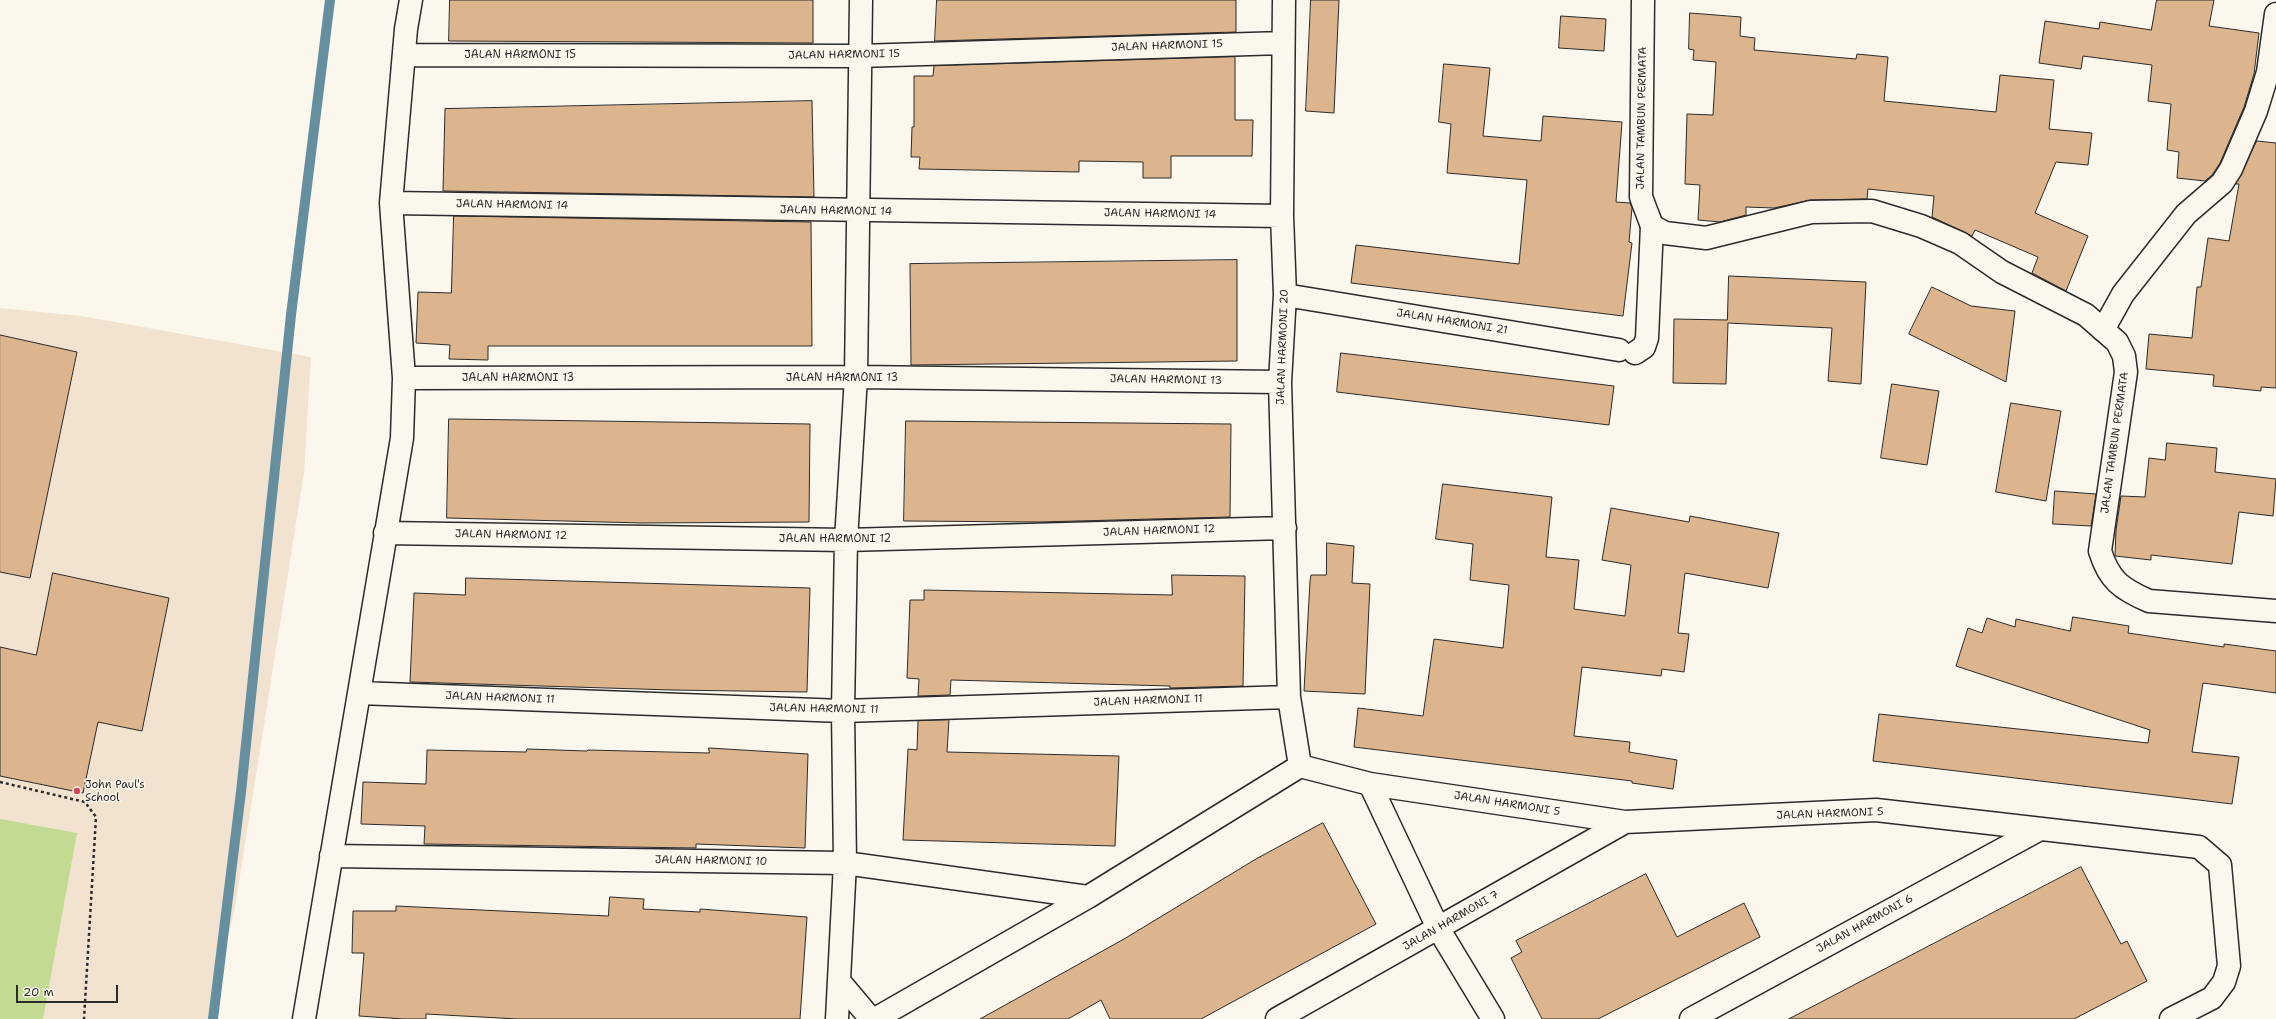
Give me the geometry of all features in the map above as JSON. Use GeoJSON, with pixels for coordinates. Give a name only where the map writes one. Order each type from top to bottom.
{"type":"FeatureCollection","features":[{"type":"Feature","properties":{"kind":"street"},"geometry":{"type":"LineString","coordinates":[[304,1019],[402,438],[404,378],[391,203],[404,55],[411,0]]}},
{"type":"Feature","properties":{"kind":"street"},"geometry":{"type":"LineString","coordinates":[[837,1019],[845,863],[843,711],[846,540],[856,377],[857,211],[861,0]]}},
{"type":"Feature","properties":{"kind":"street","name":"JALAN HARMONI 20"},"geometry":{"type":"LineString","coordinates":[[1284,0],[1282,216],[1285,295],[1280,382],[1289,697],[1300,766]]}},
{"type":"Feature","properties":{"kind":"street","name":"JALAN TAMBUN PERMATA"},"geometry":{"type":"LineString","coordinates":[[1643,0],[1641,197],[1652,226],[1665,233],[1706,238],[1811,212],[1872,211],[1921,226],[1960,243],[2002,272],[2086,315],[2117,342],[2124,356],[2126,372],[2100,551],[2106,569],[2130,593],[2149,601],[2276,611]]}},
{"type":"Feature","properties":{"kind":"street"},"geometry":{"type":"LineString","coordinates":[[2103,330],[2123,294],[2186,214],[2222,183],[2231,168],[2242,146],[2268,72],[2276,14]]}},
{"type":"Feature","properties":{"kind":"street","name":"JALAN HARMONI 15"},"geometry":{"type":"LineString","coordinates":[[404,55],[860,56],[1283,43]]}},
{"type":"Feature","properties":{"kind":"street","name":"JALAN HARMONI 14"},"geometry":{"type":"LineString","coordinates":[[391,203],[857,211],[1282,216]]}},
{"type":"Feature","properties":{"kind":"street","name":"JALAN HARMONI 21"},"geometry":{"type":"LineString","coordinates":[[1285,295],[1627,351],[1644,347],[1647,338],[1652,226]]}},
{"type":"Feature","properties":{"kind":"street","name":"JALAN HARMONI 13"},"geometry":{"type":"LineString","coordinates":[[404,378],[856,377],[1280,382]]}},
{"type":"Feature","properties":{"kind":"street","name":"JALAN HARMONI 12"},"geometry":{"type":"LineString","coordinates":[[385,533],[846,540],[1285,528]]}},
{"type":"Feature","properties":{"kind":"street","name":"JALAN HARMONI 11"},"geometry":{"type":"LineString","coordinates":[[359,693],[843,711],[1289,697]]}},
{"type":"Feature","properties":{"kind":"street"},"geometry":{"type":"LineString","coordinates":[[875,1019],[1088,897],[1300,766]]}},
{"type":"Feature","properties":{"kind":"street","name":"JALAN HARMONI 5"},"geometry":{"type":"LineString","coordinates":[[1300,766],[1370,784],[1625,822],[1876,810],[2199,846],[2220,865],[2229,966],[2224,982],[2212,998],[2171,1019]]}},
{"type":"Feature","properties":{"kind":"street"},"geometry":{"type":"LineString","coordinates":[[1370,784],[1438,928],[1492,1019]]}},
{"type":"Feature","properties":{"kind":"street","name":"JALAN HARMONI 7"},"geometry":{"type":"LineString","coordinates":[[1276,1019],[1625,822]]}},
{"type":"Feature","properties":{"kind":"street","name":"JALAN HARMONI 6"},"geometry":{"type":"LineString","coordinates":[[1691,1019],[2040,829]]}},
{"type":"Feature","properties":{"kind":"street","name":"JALAN HARMONI 10"},"geometry":{"type":"LineString","coordinates":[[331,856],[845,863],[1088,897]]}},
{"type":"Feature","properties":{"kind":"street"},"geometry":{"type":"LineString","coordinates":[[839,981],[871,1019]]}},
{"type":"Feature","properties":{"kind":"path"},"geometry":{"type":"LineString","coordinates":[[0,782],[85,802],[96,818],[84,1019]]}},
{"type":"Feature","properties":{"kind":"shaded area"},"geometry":{"type":"Polygon","coordinates":[[[0,308],[81,316],[311,357],[304,473],[235,907],[209,1019],[0,1019],[0,308]]]}},
{"type":"Feature","properties":{"kind":"green space"},"geometry":{"type":"Polygon","coordinates":[[[0,819],[77,833],[43,1019],[0,1019],[0,819]]]}},
{"type":"Feature","properties":{"kind":"building"},"geometry":{"type":"Polygon","coordinates":[[[450,0],[813,0],[813,43],[449,41],[450,0]]]}},
{"type":"Feature","properties":{"kind":"building"},"geometry":{"type":"Polygon","coordinates":[[[937,0],[1236,0],[1236,32],[935,41],[937,0]]]}},
{"type":"Feature","properties":{"kind":"building"},"geometry":{"type":"Polygon","coordinates":[[[1311,0],[1339,0],[1334,113],[1306,111],[1311,0]]]}},
{"type":"Feature","properties":{"kind":"building"},"geometry":{"type":"Polygon","coordinates":[[[2157,0],[2214,0],[2209,26],[2259,33],[2254,74],[2244,107],[2220,163],[2212,175],[2205,181],[2177,178],[2179,152],[2167,150],[2171,104],[2148,101],[2152,65],[2083,56],[2081,69],[2039,63],[2045,21],[2099,29],[2100,22],[2151,30],[2157,0]]]}},
{"type":"Feature","properties":{"kind":"building"},"geometry":{"type":"Polygon","coordinates":[[[1690,13],[1741,17],[1740,36],[1755,38],[1754,50],[1856,59],[1857,54],[1888,57],[1884,101],[1996,112],[2000,75],[2054,80],[2049,129],[2092,133],[2088,165],[2056,162],[2035,213],[2088,236],[2066,291],[2032,273],[2038,257],[1975,230],[1972,236],[1932,217],[1934,196],[1868,189],[1867,199],[1811,200],[1774,208],[1746,207],[1746,215],[1720,222],[1698,220],[1700,185],[1685,184],[1687,114],[1713,115],[1716,62],[1693,60],[1694,50],[1689,49],[1690,13]]]}},
{"type":"Feature","properties":{"kind":"building"},"geometry":{"type":"Polygon","coordinates":[[[1561,16],[1606,19],[1604,51],[1559,48],[1561,16]]]}},
{"type":"Feature","properties":{"kind":"building"},"geometry":{"type":"Polygon","coordinates":[[[1235,57],[1235,120],[1253,120],[1252,156],[1171,156],[1171,178],[1143,178],[1143,162],[1079,161],[1079,172],[919,169],[920,157],[911,157],[912,127],[914,127],[914,76],[933,76],[934,66],[1235,57]]]}},
{"type":"Feature","properties":{"kind":"building"},"geometry":{"type":"Polygon","coordinates":[[[1444,64],[1490,68],[1483,136],[1541,141],[1543,116],[1622,122],[1616,202],[1630,203],[1632,208],[1629,242],[1632,243],[1623,316],[1351,283],[1356,245],[1519,264],[1527,180],[1447,173],[1451,124],[1439,122],[1444,64]]]}},
{"type":"Feature","properties":{"kind":"building"},"geometry":{"type":"Polygon","coordinates":[[[812,101],[814,197],[443,191],[445,109],[812,101]]]}},
{"type":"Feature","properties":{"kind":"building"},"geometry":{"type":"Polygon","coordinates":[[[2257,141],[2276,143],[2276,388],[2261,387],[2261,391],[2213,386],[2214,375],[2146,369],[2149,334],[2192,338],[2197,287],[2201,287],[2208,238],[2229,241],[2239,184],[2236,184],[2257,141]]]}},
{"type":"Feature","properties":{"kind":"building"},"geometry":{"type":"Polygon","coordinates":[[[454,216],[811,222],[812,346],[488,346],[488,360],[449,359],[450,345],[416,343],[418,292],[451,293],[454,216]]]}},
{"type":"Feature","properties":{"kind":"building"},"geometry":{"type":"Polygon","coordinates":[[[1237,260],[1237,361],[911,365],[910,264],[1237,260]]]}},
{"type":"Feature","properties":{"kind":"building"},"geometry":{"type":"Polygon","coordinates":[[[1729,276],[1866,282],[1861,384],[1828,381],[1832,328],[1728,323],[1726,384],[1673,383],[1674,319],[1727,320],[1729,276]]]}},
{"type":"Feature","properties":{"kind":"building"},"geometry":{"type":"Polygon","coordinates":[[[1932,287],[1971,306],[2015,311],[2006,382],[1909,334],[1932,287]]]}},
{"type":"Feature","properties":{"kind":"building"},"geometry":{"type":"Polygon","coordinates":[[[0,335],[77,352],[30,578],[0,572],[0,335]]]}},
{"type":"Feature","properties":{"kind":"building"},"geometry":{"type":"Polygon","coordinates":[[[1341,353],[1614,386],[1609,425],[1337,392],[1341,353]]]}},
{"type":"Feature","properties":{"kind":"building"},"geometry":{"type":"Polygon","coordinates":[[[1892,384],[1939,391],[1927,465],[1881,458],[1892,384]]]}},
{"type":"Feature","properties":{"kind":"building"},"geometry":{"type":"Polygon","coordinates":[[[2011,403],[2061,411],[2046,501],[1996,492],[2011,403]]]}},
{"type":"Feature","properties":{"kind":"building"},"geometry":{"type":"Polygon","coordinates":[[[449,419],[810,424],[809,522],[643,523],[447,518],[449,419]]]}},
{"type":"Feature","properties":{"kind":"building"},"geometry":{"type":"Polygon","coordinates":[[[906,421],[1231,424],[1230,517],[1039,522],[904,521],[906,421]]]}},
{"type":"Feature","properties":{"kind":"building"},"geometry":{"type":"Polygon","coordinates":[[[2167,443],[2217,448],[2215,472],[2276,479],[2273,516],[2239,512],[2232,564],[2151,555],[2151,560],[2115,556],[2116,530],[2121,496],[2145,497],[2149,458],[2165,460],[2167,443]]]}},
{"type":"Feature","properties":{"kind":"building"},"geometry":{"type":"Polygon","coordinates":[[[1443,484],[1552,497],[1546,557],[1579,560],[1574,609],[1625,616],[1631,565],[1602,560],[1611,508],[1689,522],[1690,516],[1779,533],[1768,588],[1685,573],[1678,633],[1689,634],[1684,672],[1662,669],[1661,676],[1582,667],[1574,736],[1630,742],[1629,752],[1677,760],[1673,789],[1632,783],[1632,781],[1354,747],[1358,708],[1423,716],[1434,639],[1503,648],[1509,585],[1470,580],[1473,544],[1436,539],[1443,484]]]}},
{"type":"Feature","properties":{"kind":"building"},"geometry":{"type":"Polygon","coordinates":[[[2055,491],[2096,494],[2091,526],[2053,524],[2055,491]]]}},
{"type":"Feature","properties":{"kind":"building"},"geometry":{"type":"Polygon","coordinates":[[[1327,543],[1354,546],[1352,583],[1370,584],[1365,694],[1304,691],[1310,581],[1311,575],[1326,575],[1327,543]]]}},
{"type":"Feature","properties":{"kind":"building"},"geometry":{"type":"Polygon","coordinates":[[[53,573],[169,598],[142,731],[98,722],[83,793],[0,776],[0,647],[36,655],[53,573]]]}},
{"type":"Feature","properties":{"kind":"building"},"geometry":{"type":"Polygon","coordinates":[[[1172,575],[1245,576],[1243,686],[1170,688],[1170,686],[951,680],[950,695],[918,696],[919,679],[907,678],[910,600],[924,600],[924,590],[1172,595],[1172,575]]]}},
{"type":"Feature","properties":{"kind":"building"},"geometry":{"type":"Polygon","coordinates":[[[466,578],[810,588],[807,692],[672,690],[410,682],[414,593],[465,595],[466,578]]]}},
{"type":"Feature","properties":{"kind":"building"},"geometry":{"type":"Polygon","coordinates":[[[2073,617],[2129,626],[2128,633],[2224,647],[2224,644],[2276,651],[2276,693],[2203,683],[2192,752],[2239,757],[2232,804],[1873,761],[1879,714],[2148,743],[2150,730],[1956,666],[1968,628],[1982,633],[1987,618],[2015,627],[2016,619],[2070,631],[2073,617]]]}},
{"type":"Feature","properties":{"kind":"building"},"geometry":{"type":"Polygon","coordinates":[[[949,720],[947,752],[1119,756],[1115,846],[903,840],[908,749],[917,750],[918,721],[949,720]]]}},
{"type":"Feature","properties":{"kind":"building"},"geometry":{"type":"Polygon","coordinates":[[[709,748],[808,754],[805,848],[696,844],[696,848],[424,844],[425,826],[361,824],[363,782],[426,784],[427,750],[526,752],[527,749],[709,753],[709,748]]]}},
{"type":"Feature","properties":{"kind":"building"},"geometry":{"type":"Polygon","coordinates":[[[1323,823],[1376,924],[1201,1019],[1110,1019],[1101,1000],[1068,1019],[980,1019],[1124,939],[1256,859],[1323,823]]]}},
{"type":"Feature","properties":{"kind":"building"},"geometry":{"type":"Polygon","coordinates":[[[2081,867],[2121,944],[2127,941],[2147,981],[2074,1019],[1789,1019],[2081,867]]]}},
{"type":"Feature","properties":{"kind":"building"},"geometry":{"type":"Polygon","coordinates":[[[1646,874],[1677,937],[1744,903],[1760,937],[1598,1019],[1542,1019],[1511,958],[1522,952],[1516,941],[1646,874]]]}},
{"type":"Feature","properties":{"kind":"building"},"geometry":{"type":"Polygon","coordinates":[[[610,897],[644,899],[643,909],[700,912],[700,909],[807,917],[800,1019],[518,1019],[426,1014],[426,1019],[404,1019],[359,1016],[364,953],[352,953],[353,911],[396,911],[396,906],[608,916],[610,897]]]}},
{"type":"Feature","properties":{"kind":"waterway"},"geometry":{"type":"LineString","coordinates":[[213,1019],[241,792],[291,315],[330,0]]}},
{"type":"Feature","properties":{"kind":"place","name":"John Paul's School"},"geometry":{"type":"Point","coordinates":[77,791]}}]}
